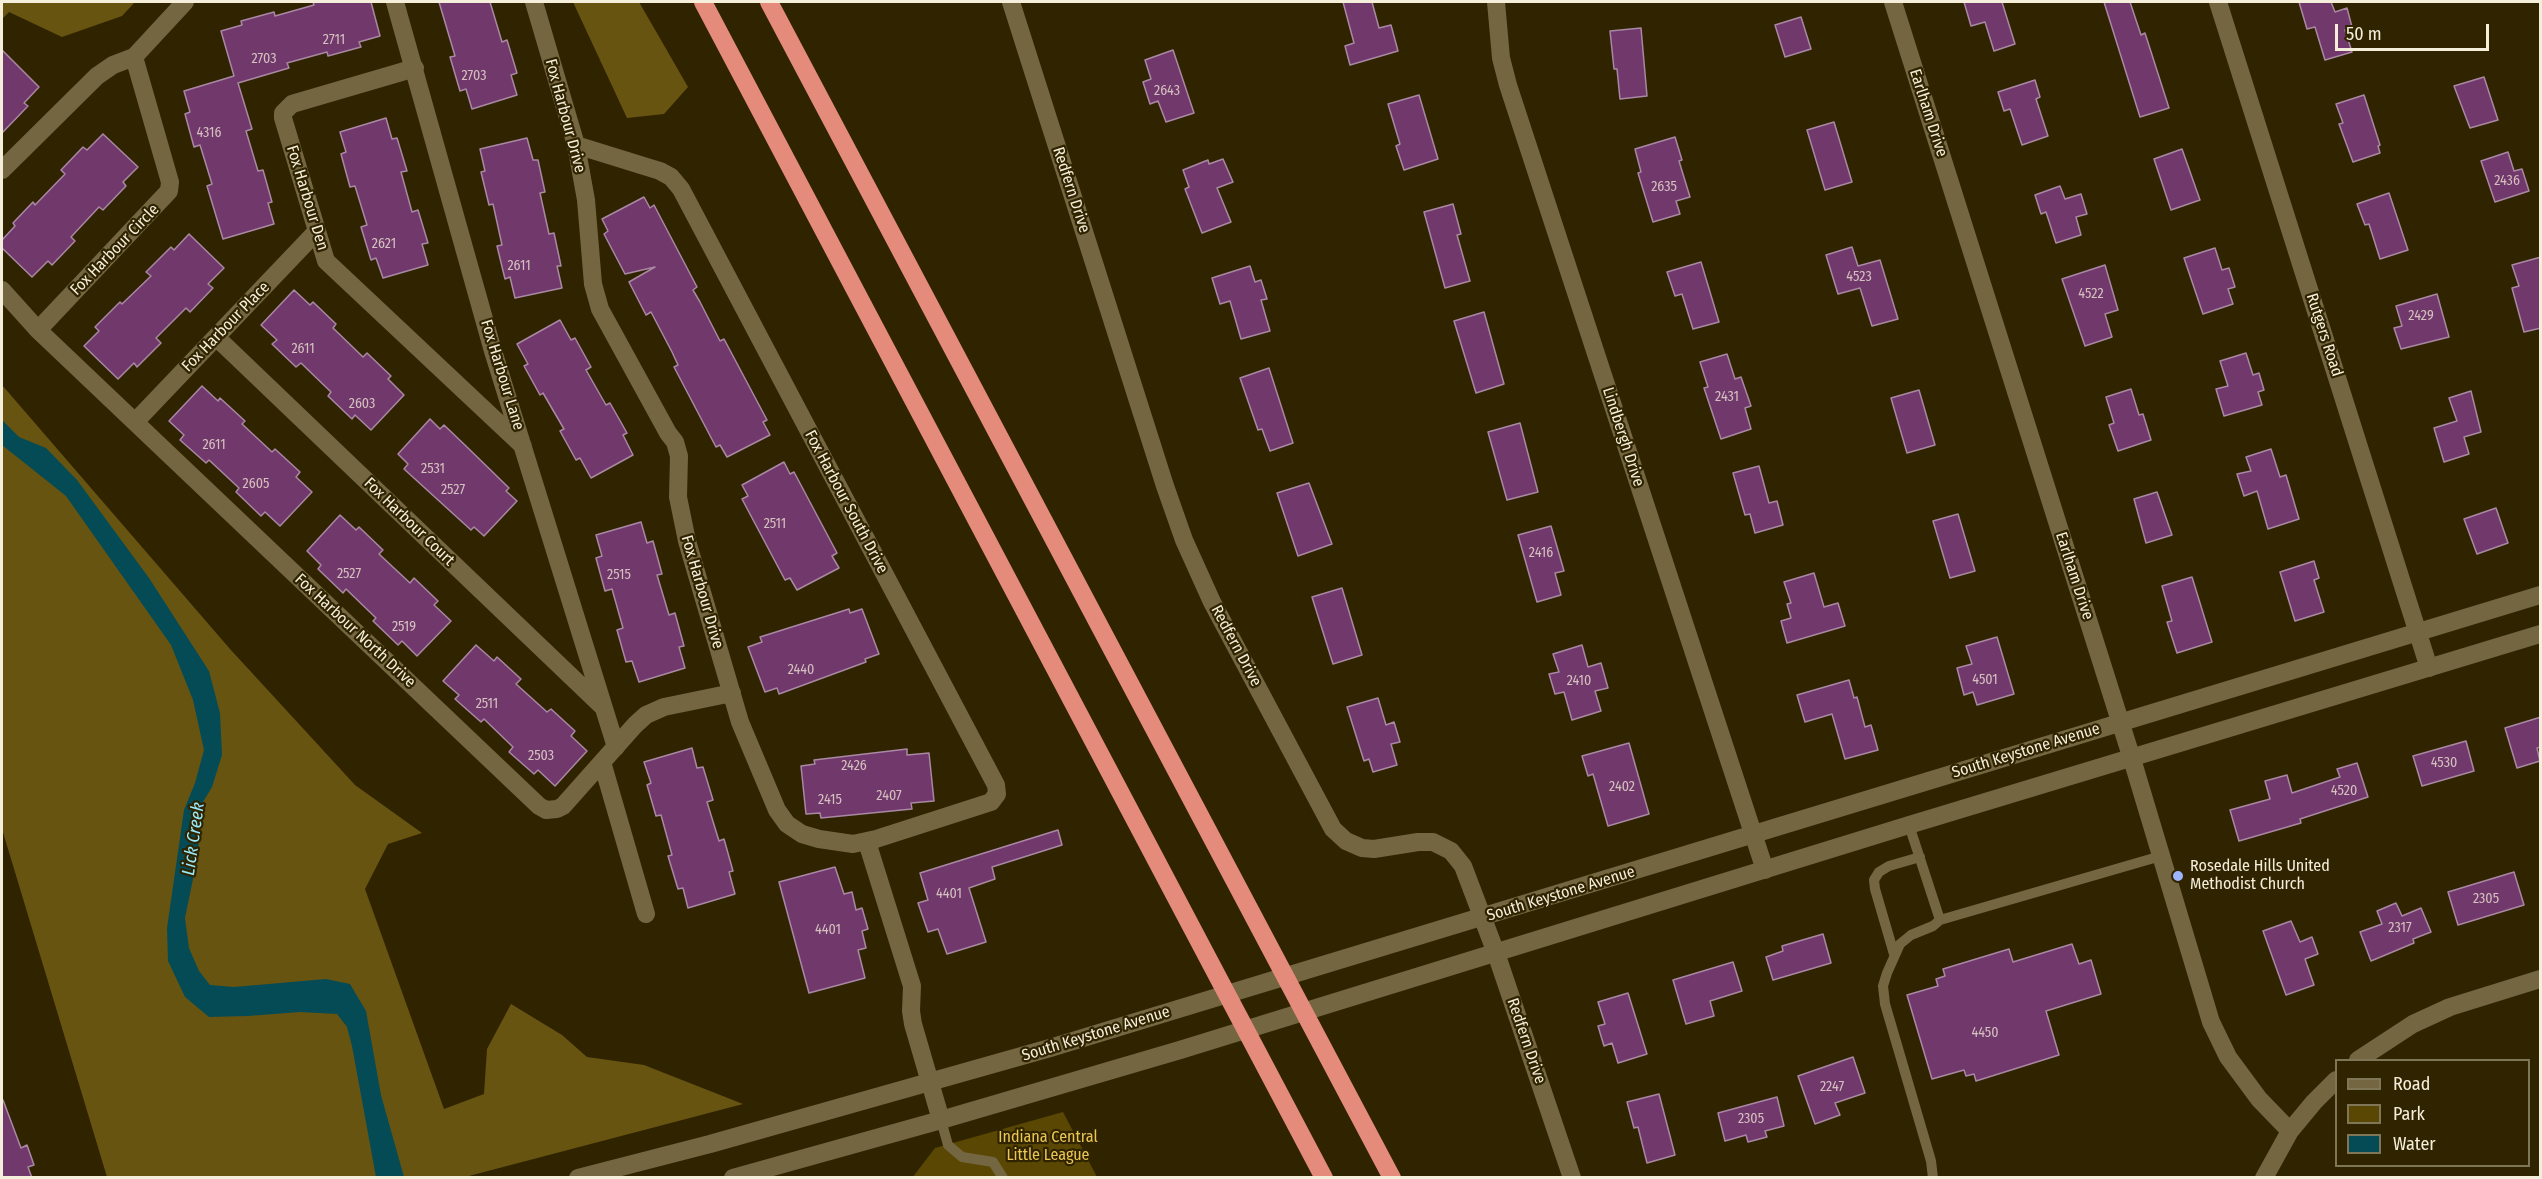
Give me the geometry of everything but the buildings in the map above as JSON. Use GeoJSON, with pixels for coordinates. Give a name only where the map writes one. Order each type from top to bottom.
{"type":"FeatureCollection","features":[{"type":"Feature","properties":{"kind":"highway"},"geometry":{"type":"LineString","coordinates":[[703,2],[1324,1178]]}},
{"type":"Feature","properties":{"kind":"highway"},"geometry":{"type":"LineString","coordinates":[[769,2],[1392,1178]]}},
{"type":"Feature","properties":{"kind":"street"},"geometry":{"type":"LineString","coordinates":[[2,170],[97,76],[113,65],[134,57],[185,2]]}},
{"type":"Feature","properties":{"kind":"street","name":"Fox Harbour Lane"},"geometry":{"type":"LineString","coordinates":[[395,2],[493,351],[525,447],[616,747]]}},
{"type":"Feature","properties":{"kind":"street","name":"Fox Harbour Drive"},"geometry":{"type":"LineString","coordinates":[[534,2],[576,145],[586,200],[593,284],[598,301],[615,337],[675,442],[679,456],[678,497],[687,542],[740,722],[777,810],[787,824],[813,838],[840,843],[867,842]]}},
{"type":"Feature","properties":{"kind":"street","name":"Redfern Drive"},"geometry":{"type":"LineString","coordinates":[[1011,2],[1165,486],[1184,540],[1212,602],[1333,829],[1346,841],[1362,848],[1374,849],[1432,842],[1451,851],[1463,866],[1496,953],[1572,1178]]}},
{"type":"Feature","properties":{"kind":"street","name":"Lindbergh Drive"},"geometry":{"type":"LineString","coordinates":[[1496,2],[1501,58],[1508,85],[1765,870]]}},
{"type":"Feature","properties":{"kind":"street","name":"Earlham Drive"},"geometry":{"type":"LineString","coordinates":[[1893,2],[2121,723],[2211,1022],[2228,1057],[2259,1099],[2290,1131]]}},
{"type":"Feature","properties":{"kind":"street","name":"Rutgers Road"},"geometry":{"type":"LineString","coordinates":[[2218,2],[2429,668]]}},
{"type":"Feature","properties":{"kind":"street","name":"Fox Harbour Circle"},"geometry":{"type":"LineString","coordinates":[[38,330],[169,191],[170,182],[134,57]]}},
{"type":"Feature","properties":{"kind":"street","name":"Fox Harbour Den"},"geometry":{"type":"LineString","coordinates":[[415,68],[292,104],[283,113],[317,231],[326,261],[525,447]]}},
{"type":"Feature","properties":{"kind":"street","name":"Fox Harbour South Drive"},"geometry":{"type":"LineString","coordinates":[[576,145],[660,171],[671,177],[681,189],[996,785],[997,794],[986,804],[867,842]]}},
{"type":"Feature","properties":{"kind":"street","name":"Fox Harbour Place"},"geometry":{"type":"LineString","coordinates":[[135,422],[317,231]]}},
{"type":"Feature","properties":{"kind":"street","name":"Fox Harbour North Drive"},"geometry":{"type":"LineString","coordinates":[[2,290],[38,330],[539,806],[549,810],[563,806],[635,725],[656,710],[732,693]]}},
{"type":"Feature","properties":{"kind":"street","name":"Fox Harbour Court"},"geometry":{"type":"LineString","coordinates":[[216,337],[603,707]]}},
{"type":"Feature","properties":{"kind":"street","name":"South Keystone Avenue"},"geometry":{"type":"LineString","coordinates":[[578,1178],[930,1083],[1161,1015],[2541,595]]}},
{"type":"Feature","properties":{"kind":"street"},"geometry":{"type":"LineString","coordinates":[[733,1178],[1180,1050],[1909,825],[2541,634]]}},
{"type":"Feature","properties":{"kind":"street"},"geometry":{"type":"LineString","coordinates":[[602,762],[646,914]]}},
{"type":"Feature","properties":{"kind":"street"},"geometry":{"type":"LineString","coordinates":[[867,842],[912,986],[913,1024],[941,1120]]}},
{"type":"Feature","properties":{"kind":"street"},"geometry":{"type":"LineString","coordinates":[[2360,1059],[2413,1024],[2450,1006],[2541,979]]}},
{"type":"Feature","properties":{"kind":"street"},"geometry":{"type":"LineString","coordinates":[[2264,1178],[2290,1131],[2314,1101],[2335,1082]]}},
{"type":"Feature","properties":{"kind":"lane"},"geometry":{"type":"LineString","coordinates":[[1909,825],[1940,920]]}},
{"type":"Feature","properties":{"kind":"lane"},"geometry":{"type":"LineString","coordinates":[[1933,1178],[1931,1161],[1885,1004],[1883,986],[1894,954],[1900,944],[1911,935],[1933,926],[1940,920],[2161,856]]}},
{"type":"Feature","properties":{"kind":"lane"},"geometry":{"type":"LineString","coordinates":[[1894,954],[1874,880],[1879,872],[1889,866],[1920,857]]}},
{"type":"Feature","properties":{"kind":"lane"},"geometry":{"type":"LineString","coordinates":[[941,1120],[948,1145],[962,1157],[993,1161],[1003,1178]]}},
{"type":"Feature","properties":{"kind":"green space","name":"Indiana Central Little League"},"geometry":{"type":"Polygon","coordinates":[[[1063,1112],[1097,1177],[912,1178],[935,1148],[1063,1112]]]}},
{"type":"Feature","properties":{"kind":"shaded area"},"geometry":{"type":"Polygon","coordinates":[[[2,2],[135,2],[122,16],[62,37],[9,12],[2,19],[2,2]]]}},
{"type":"Feature","properties":{"kind":"shaded area"},"geometry":{"type":"Polygon","coordinates":[[[573,2],[639,2],[688,87],[664,114],[627,118],[573,2]]]}},
{"type":"Feature","properties":{"kind":"shaded area"},"geometry":{"type":"Polygon","coordinates":[[[2,385],[230,649],[355,785],[422,833],[388,844],[365,889],[444,1109],[484,1094],[487,1049],[511,1004],[562,1035],[587,1057],[644,1065],[743,1104],[465,1177],[107,1177],[2,829],[2,385]]]}},
{"type":"Feature","properties":{"kind":"water","name":"Lick Creek"},"geometry":{"type":"Polygon","coordinates":[[[2,420],[19,437],[46,448],[77,480],[149,578],[209,671],[220,713],[222,755],[212,787],[200,807],[198,855],[185,918],[189,948],[199,971],[210,985],[234,987],[326,979],[350,984],[366,1011],[381,1095],[404,1177],[376,1177],[352,1046],[347,1027],[337,1014],[300,1012],[209,1017],[185,997],[168,961],[167,928],[184,810],[195,783],[204,750],[193,700],[171,645],[66,496],[2,445],[2,420]]]}},
{"type":"Feature","properties":{"kind":"place","name":"Rosedale Hills United Methodist Church"},"geometry":{"type":"Point","coordinates":[2178,876]}}]}
